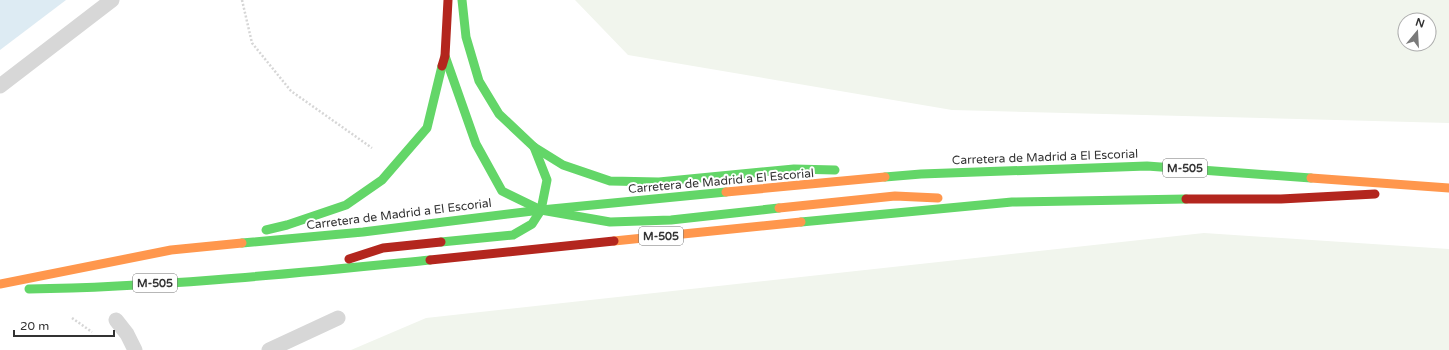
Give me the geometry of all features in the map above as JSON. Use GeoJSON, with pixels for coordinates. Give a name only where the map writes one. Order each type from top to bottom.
{"type":"FeatureCollection","features":[{"type":"Feature","properties":{"kind":"highway","name":"M-505"},"geometry":{"type":"LineString","coordinates":[[171,250],[287,225],[346,205],[382,180],[427,128],[445,56],[448,0]]}},
{"type":"Feature","properties":{"kind":"highway","name":"M-505"},"geometry":{"type":"LineString","coordinates":[[462,0],[466,36],[479,81],[499,114],[534,147],[563,165],[610,181],[659,182],[794,169],[920,174]]}},
{"type":"Feature","properties":{"kind":"highway","name":"M-505"},"geometry":{"type":"LineString","coordinates":[[445,56],[476,144],[502,191],[541,210],[610,222],[671,220],[895,196],[1012,202]]}},
{"type":"Feature","properties":{"kind":"highway","name":"M-505"},"geometry":{"type":"LineString","coordinates":[[534,147],[547,180],[541,210]]}},
{"type":"Feature","properties":{"kind":"highway","name":"Carretera de Madrid a El Escorial"},"geometry":{"type":"LineString","coordinates":[[0,284],[171,250],[363,232],[541,210],[920,174],[1147,166],[1449,189]]}},
{"type":"Feature","properties":{"kind":"highway","name":"Carretera de Madrid a El Escorial"},"geometry":{"type":"LineString","coordinates":[[0,289],[92,288],[310,272],[788,223],[1012,202],[1110,199],[1281,199],[1449,189]]}},
{"type":"Feature","properties":{"kind":"highway"},"geometry":{"type":"LineString","coordinates":[[310,272],[383,248],[513,235],[532,224],[541,210]]}},
{"type":"Feature","properties":{"kind":"lane"},"geometry":{"type":"LineString","coordinates":[[0,86],[112,0]]}},
{"type":"Feature","properties":{"kind":"lane"},"geometry":{"type":"LineString","coordinates":[[269,350],[338,318]]}},
{"type":"Feature","properties":{"kind":"lane"},"geometry":{"type":"LineString","coordinates":[[116,320],[127,334],[135,350]]}},
{"type":"Feature","properties":{"kind":"path"},"geometry":{"type":"LineString","coordinates":[[242,0],[252,43],[291,91],[375,150]]}},
{"type":"Feature","properties":{"kind":"path"},"geometry":{"type":"LineString","coordinates":[[70,317],[90,329],[94,335]]}},
{"type":"Feature","properties":{"kind":"shaded area"},"geometry":{"type":"Polygon","coordinates":[[[0,0],[66,0],[0,50],[0,0]]]}},
{"type":"Feature","properties":{"kind":"shaded area"},"geometry":{"type":"Polygon","coordinates":[[[575,0],[1449,0],[1449,123],[952,110],[628,55],[575,0]]]}},
{"type":"Feature","properties":{"kind":"shaded area"},"geometry":{"type":"Polygon","coordinates":[[[1204,233],[1449,249],[1449,350],[351,350],[426,318],[1204,233]]]}},
{"type":"Feature","properties":{"kind":"traffic: fast"},"geometry":{"type":"LineString","coordinates":[[462,0],[466,37],[479,81],[499,114],[534,147],[563,165],[610,181],[659,182],[794,169],[835,170]]}},
{"type":"Feature","properties":{"kind":"traffic: fast"},"geometry":{"type":"LineString","coordinates":[[445,56],[476,144],[502,191],[541,210],[610,222],[671,220],[779,208]]}},
{"type":"Feature","properties":{"kind":"traffic: fast"},"geometry":{"type":"LineString","coordinates":[[266,230],[287,225],[346,205],[382,180],[427,128],[442,66]]}},
{"type":"Feature","properties":{"kind":"traffic: fast"},"geometry":{"type":"LineString","coordinates":[[441,242],[513,235],[532,224],[541,210],[547,180],[534,147]]}},
{"type":"Feature","properties":{"kind":"traffic: fast"},"geometry":{"type":"LineString","coordinates":[[885,177],[921,174],[1147,166],[1311,178]]}},
{"type":"Feature","properties":{"kind":"traffic: fast"},"geometry":{"type":"LineString","coordinates":[[242,243],[363,232],[541,210],[726,192]]}},
{"type":"Feature","properties":{"kind":"traffic: fast"},"geometry":{"type":"LineString","coordinates":[[801,222],[1012,202],[1186,199]]}},
{"type":"Feature","properties":{"kind":"traffic: fast"},"geometry":{"type":"LineString","coordinates":[[29,289],[79,288],[180,282],[430,260]]}},
{"type":"Feature","properties":{"kind":"traffic: slow"},"geometry":{"type":"LineString","coordinates":[[726,192],[885,177]]}},
{"type":"Feature","properties":{"kind":"traffic: slow"},"geometry":{"type":"LineString","coordinates":[[1311,178],[1449,188]]}},
{"type":"Feature","properties":{"kind":"traffic: slow"},"geometry":{"type":"LineString","coordinates":[[779,208],[895,196],[938,198]]}},
{"type":"Feature","properties":{"kind":"traffic: slow"},"geometry":{"type":"LineString","coordinates":[[614,241],[801,222]]}},
{"type":"Feature","properties":{"kind":"traffic: slow"},"geometry":{"type":"LineString","coordinates":[[0,284],[171,250],[242,243]]}},
{"type":"Feature","properties":{"kind":"traffic: jam"},"geometry":{"type":"LineString","coordinates":[[442,66],[445,56],[448,0]]}},
{"type":"Feature","properties":{"kind":"traffic: jam"},"geometry":{"type":"LineString","coordinates":[[1186,199],[1281,199],[1375,194]]}},
{"type":"Feature","properties":{"kind":"traffic: jam"},"geometry":{"type":"LineString","coordinates":[[430,260],[614,241]]}},
{"type":"Feature","properties":{"kind":"traffic: jam"},"geometry":{"type":"LineString","coordinates":[[349,259],[383,248],[441,242]]}}]}
